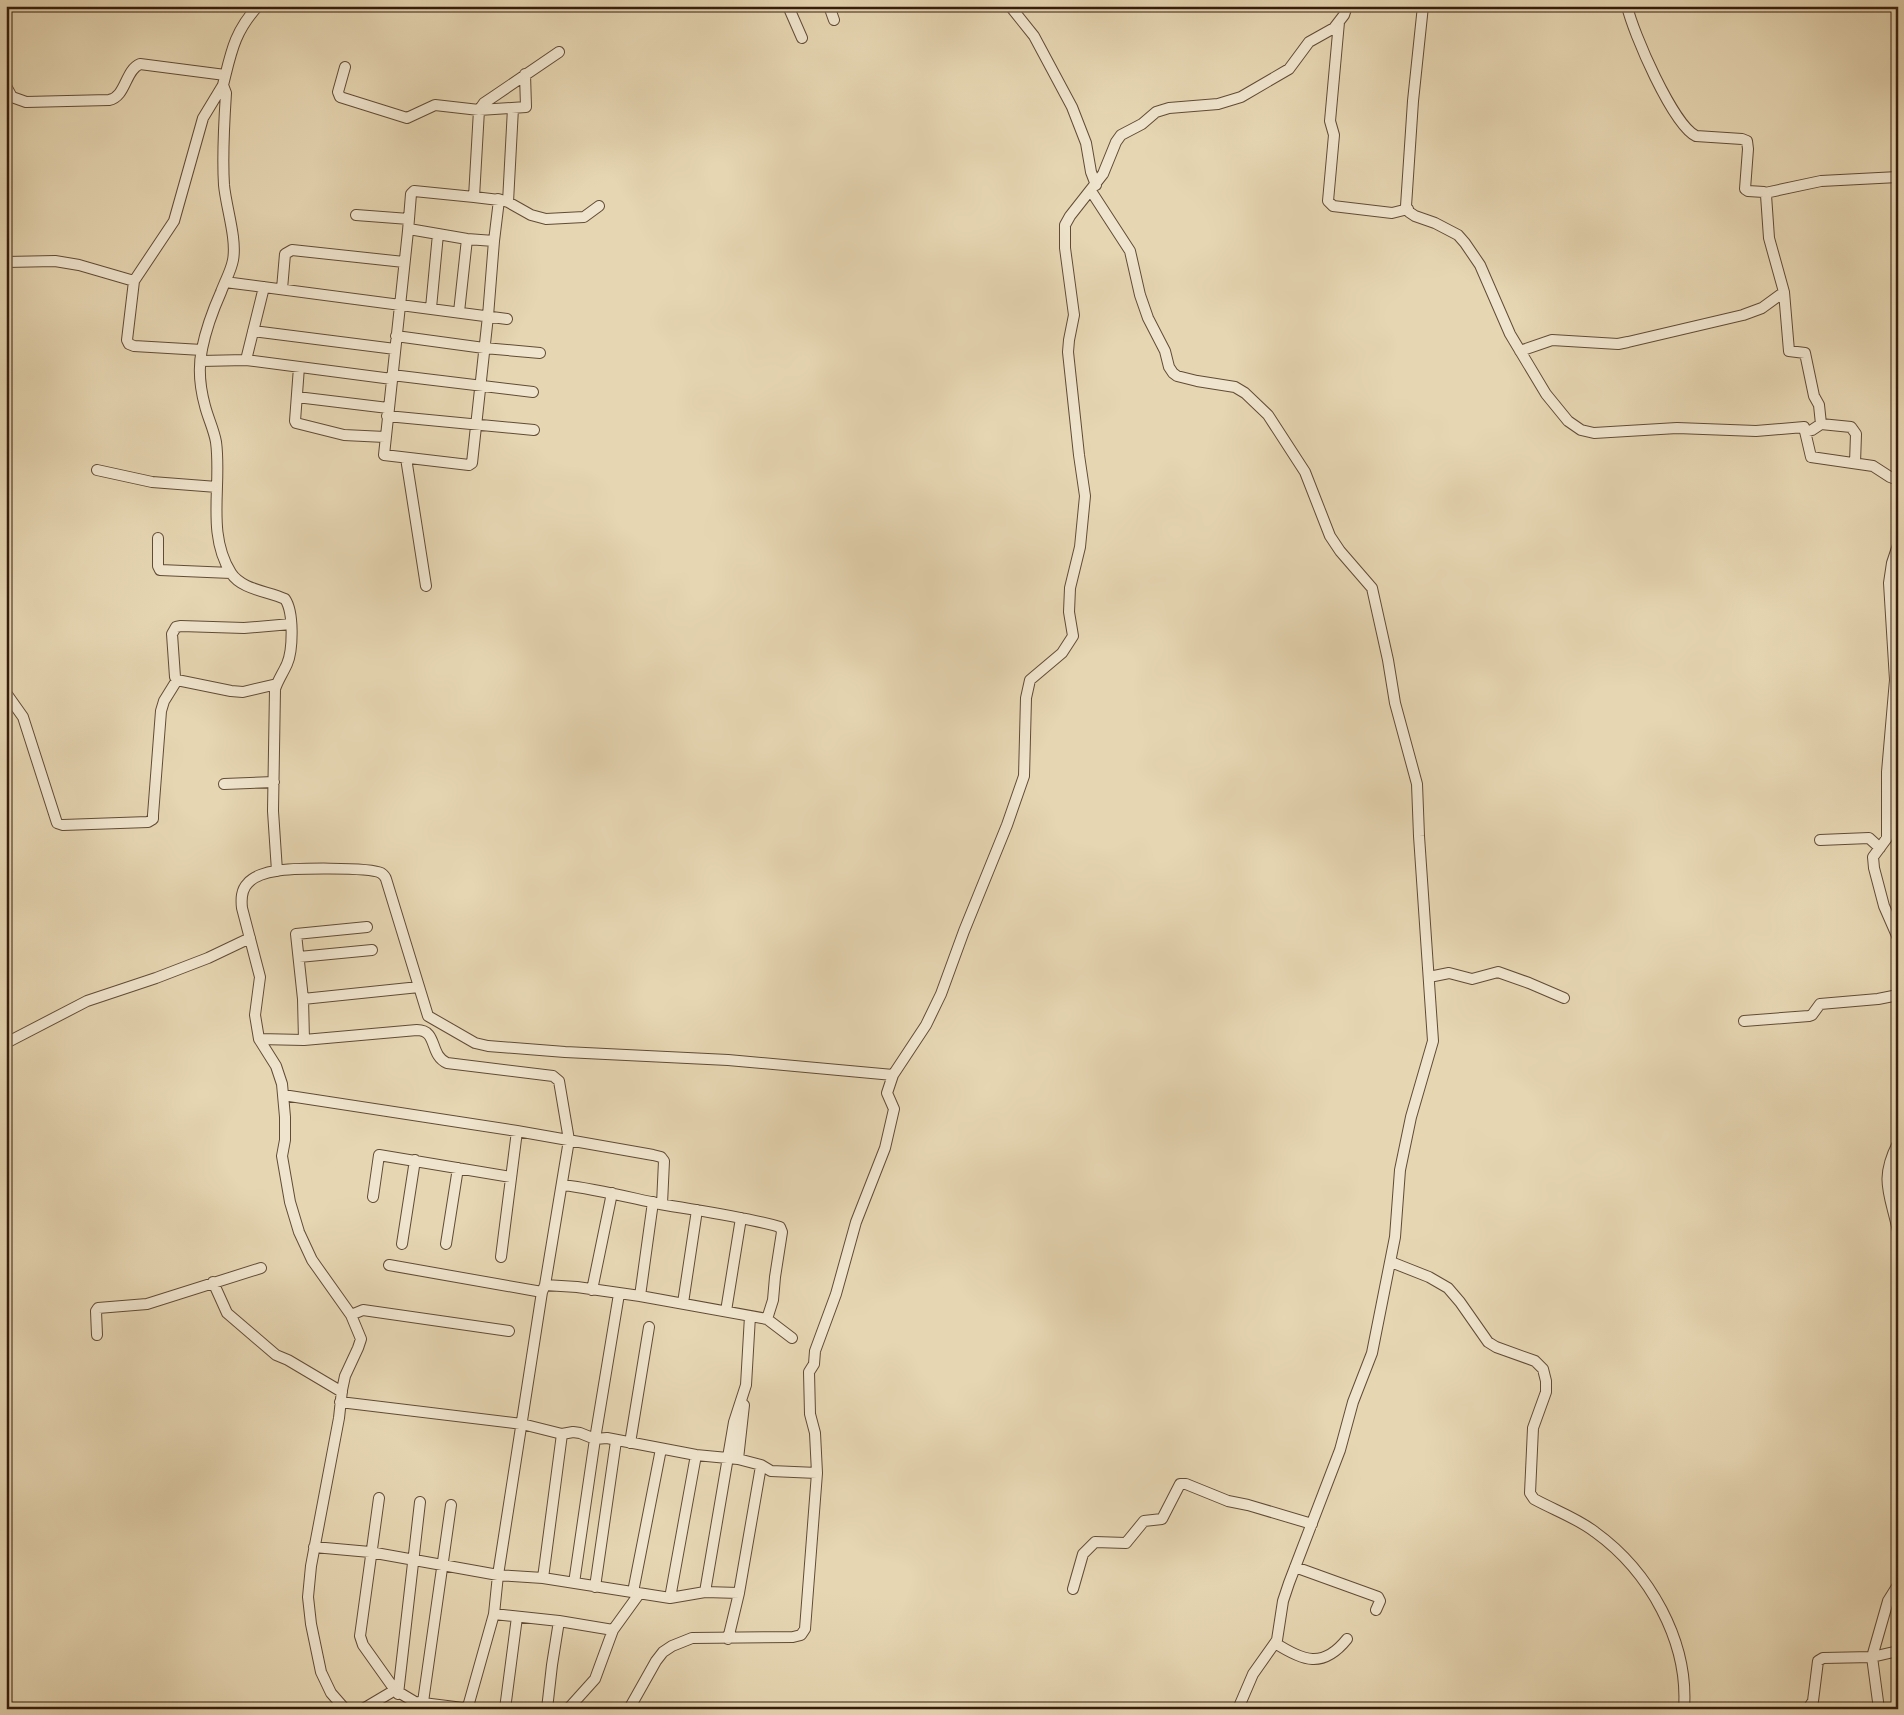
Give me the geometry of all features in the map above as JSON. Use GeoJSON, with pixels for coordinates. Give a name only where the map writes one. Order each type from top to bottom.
{"type":"FeatureCollection","features":[{"type":"Feature","properties":{"kind":"street"},"geometry":{"type":"LineString","coordinates":[[202,350],[134,346],[129,344],[127,340],[134,281],[174,221],[203,118],[224,80],[242,25],[258,6]]}},
{"type":"Feature","properties":{"kind":"street"},"geometry":{"type":"LineString","coordinates":[[788,6],[802,38]]}},
{"type":"Feature","properties":{"kind":"street"},"geometry":{"type":"LineString","coordinates":[[829,6],[834,20]]}},
{"type":"Feature","properties":{"kind":"street"},"geometry":{"type":"LineString","coordinates":[[1010,6],[1034,36],[1072,107],[1086,143],[1093,188],[1130,251],[1140,295],[1148,318],[1165,350],[1169,367],[1178,376],[1236,387],[1245,392],[1268,416],[1305,472],[1330,536],[1340,551],[1372,588],[1388,660],[1395,703],[1417,784],[1433,1041],[1411,1117],[1400,1170],[1395,1237],[1372,1353],[1354,1402],[1340,1450],[1283,1601],[1279,1633],[1275,1643],[1253,1674],[1238,1709]]}},
{"type":"Feature","properties":{"kind":"street"},"geometry":{"type":"LineString","coordinates":[[629,1709],[659,1657],[672,1646],[692,1638],[793,1638],[801,1635],[805,1629],[817,1473],[815,1433],[810,1414],[809,1372],[814,1364],[814,1351],[836,1294],[856,1222],[885,1148],[894,1109],[887,1093],[893,1074],[926,1024],[942,994],[964,931],[1007,825],[1024,776],[1026,698],[1030,680],[1062,653],[1073,636],[1069,612],[1070,588],[1080,547],[1085,496],[1068,352],[1074,315],[1064,236],[1066,225],[1070,216],[1103,174],[1116,142],[1121,135],[1142,124],[1156,112],[1169,108],[1218,104],[1241,97],[1289,69],[1309,42],[1325,34],[1339,22],[1347,6]]}},
{"type":"Feature","properties":{"kind":"street"},"geometry":{"type":"LineString","coordinates":[[1422,6],[1406,206],[1415,216],[1435,223],[1458,235],[1465,243],[1480,265],[1510,334],[1556,409],[1568,421],[1588,432],[1608,433],[1678,428],[1756,431],[1804,426],[1811,456],[1873,466],[1898,480]]}},
{"type":"Feature","properties":{"kind":"street"},"geometry":{"type":"LineString","coordinates":[[1627,6],[1631,24],[1665,96],[1690,133],[1696,136],[1742,138],[1747,140],[1745,188],[1748,191],[1766,193],[1821,181],[1898,177]]}},
{"type":"Feature","properties":{"kind":"street"},"geometry":{"type":"LineString","coordinates":[[1339,22],[1330,121],[1334,135],[1328,201],[1333,206],[1389,213],[1408,209]]}},
{"type":"Feature","properties":{"kind":"street"},"geometry":{"type":"LineString","coordinates":[[474,198],[479,110],[484,103],[558,52]]}},
{"type":"Feature","properties":{"kind":"street"},"geometry":{"type":"LineString","coordinates":[[6,86],[12,97],[21,101],[109,100],[117,96],[133,68],[140,64],[224,80]]}},
{"type":"Feature","properties":{"kind":"street"},"geometry":{"type":"LineString","coordinates":[[345,67],[338,95],[342,98],[407,118],[435,105],[479,110],[526,107],[525,74]]}},
{"type":"Feature","properties":{"kind":"street"},"geometry":{"type":"LineString","coordinates":[[224,80],[226,93],[223,170],[226,203],[234,246],[233,260],[212,314],[202,350],[200,374],[204,403],[216,442],[217,487],[215,514],[217,534],[231,573],[246,585],[284,599],[287,603],[291,624],[291,642],[287,663],[277,684],[273,811],[277,871]]}},
{"type":"Feature","properties":{"kind":"street"},"geometry":{"type":"LineString","coordinates":[[513,108],[503,200],[494,241],[472,464],[384,455],[404,262],[412,194],[414,191],[503,200],[531,215],[546,219],[584,217],[599,206]]}},
{"type":"Feature","properties":{"kind":"street"},"geometry":{"type":"LineString","coordinates":[[1766,193],[1769,238],[1784,292],[1789,351],[1805,353],[1814,396],[1819,405],[1821,424]]}},
{"type":"Feature","properties":{"kind":"street"},"geometry":{"type":"LineString","coordinates":[[356,215],[409,219]]}},
{"type":"Feature","properties":{"kind":"street"},"geometry":{"type":"LineString","coordinates":[[408,231],[409,229],[467,240],[494,241]]}},
{"type":"Feature","properties":{"kind":"street"},"geometry":{"type":"LineString","coordinates":[[431,308],[438,234]]}},
{"type":"Feature","properties":{"kind":"street"},"geometry":{"type":"LineString","coordinates":[[459,312],[467,240]]}},
{"type":"Feature","properties":{"kind":"street"},"geometry":{"type":"LineString","coordinates":[[282,289],[286,254],[292,250],[404,262]]}},
{"type":"Feature","properties":{"kind":"street"},"geometry":{"type":"LineString","coordinates":[[6,262],[55,261],[134,281]]}},
{"type":"Feature","properties":{"kind":"street"},"geometry":{"type":"LineString","coordinates":[[225,282],[507,319]]}},
{"type":"Feature","properties":{"kind":"street"},"geometry":{"type":"LineString","coordinates":[[246,360],[264,287]]}},
{"type":"Feature","properties":{"kind":"street"},"geometry":{"type":"LineString","coordinates":[[1520,351],[1552,340],[1618,344],[1628,342],[1762,308],[1784,292]]}},
{"type":"Feature","properties":{"kind":"street"},"geometry":{"type":"LineString","coordinates":[[253,331],[395,349]]}},
{"type":"Feature","properties":{"kind":"street"},"geometry":{"type":"LineString","coordinates":[[396,336],[484,348],[540,353]]}},
{"type":"Feature","properties":{"kind":"street"},"geometry":{"type":"LineString","coordinates":[[201,361],[246,360],[533,392]]}},
{"type":"Feature","properties":{"kind":"street"},"geometry":{"type":"LineString","coordinates":[[299,367],[295,421],[298,424],[344,435],[385,437]]}},
{"type":"Feature","properties":{"kind":"street"},"geometry":{"type":"LineString","coordinates":[[297,397],[388,412],[534,430]]}},
{"type":"Feature","properties":{"kind":"street"},"geometry":{"type":"LineString","coordinates":[[1805,432],[1821,424],[1853,428],[1856,434],[1855,463]]}},
{"type":"Feature","properties":{"kind":"street"},"geometry":{"type":"LineString","coordinates":[[406,458],[426,586]]}},
{"type":"Feature","properties":{"kind":"street"},"geometry":{"type":"LineString","coordinates":[[97,470],[152,482],[217,487]]}},
{"type":"Feature","properties":{"kind":"street"},"geometry":{"type":"LineString","coordinates":[[158,538],[158,566],[160,570],[231,573]]}},
{"type":"Feature","properties":{"kind":"street"},"geometry":{"type":"LineString","coordinates":[[1898,545],[1892,563],[1889,583],[1895,680],[1887,772],[1887,838],[1873,857],[1884,906],[1898,938]]}},
{"type":"Feature","properties":{"kind":"street"},"geometry":{"type":"LineString","coordinates":[[277,684],[243,692],[177,680],[174,677],[172,634],[176,627],[181,626],[244,628],[291,624]]}},
{"type":"Feature","properties":{"kind":"street"},"geometry":{"type":"LineString","coordinates":[[6,693],[23,717],[57,823],[63,825],[148,822],[153,819],[162,711],[164,702],[177,680]]}},
{"type":"Feature","properties":{"kind":"street"},"geometry":{"type":"LineString","coordinates":[[224,784],[274,782]]}},
{"type":"Feature","properties":{"kind":"street"},"geometry":{"type":"LineString","coordinates":[[1820,840],[1869,838],[1880,848]]}},
{"type":"Feature","properties":{"kind":"street"},"geometry":{"type":"LineString","coordinates":[[344,1709],[331,1693],[326,1683],[313,1634],[308,1597],[314,1547],[339,1418],[345,1376],[361,1339],[350,1315],[312,1260],[298,1232],[283,1169],[282,1156],[286,1140],[286,1117],[282,1084],[276,1066],[259,1040],[255,1015],[260,977],[241,900],[242,892],[248,882],[258,876],[277,871],[349,869],[380,872],[386,879],[428,1016],[475,1043],[488,1046],[564,1052],[728,1060],[893,1074]]}},
{"type":"Feature","properties":{"kind":"street"},"geometry":{"type":"LineString","coordinates":[[304,1040],[303,999],[296,934],[368,927]]}},
{"type":"Feature","properties":{"kind":"street"},"geometry":{"type":"LineString","coordinates":[[6,1043],[87,1001],[208,958],[250,938]]}},
{"type":"Feature","properties":{"kind":"street"},"geometry":{"type":"LineString","coordinates":[[298,957],[372,950]]}},
{"type":"Feature","properties":{"kind":"street"},"geometry":{"type":"LineString","coordinates":[[1429,978],[1449,973],[1472,979],[1498,972],[1564,998]]}},
{"type":"Feature","properties":{"kind":"street"},"geometry":{"type":"LineString","coordinates":[[303,999],[419,987]]}},
{"type":"Feature","properties":{"kind":"street"},"geometry":{"type":"LineString","coordinates":[[1744,1021],[1809,1016],[1812,1015],[1820,1004],[1878,999],[1898,995]]}},
{"type":"Feature","properties":{"kind":"street"},"geometry":{"type":"LineString","coordinates":[[259,1040],[304,1040],[420,1030],[430,1036],[438,1056],[447,1063],[553,1076],[559,1081],[569,1140],[563,1185],[522,1424],[498,1575],[494,1614],[467,1707],[415,1702],[397,1692],[363,1645],[360,1636],[370,1552],[379,1498]]}},
{"type":"Feature","properties":{"kind":"street"},"geometry":{"type":"LineString","coordinates":[[283,1095],[517,1131],[662,1158],[664,1163],[640,1296]]}},
{"type":"Feature","properties":{"kind":"street"},"geometry":{"type":"LineString","coordinates":[[501,1257],[517,1131]]}},
{"type":"Feature","properties":{"kind":"street"},"geometry":{"type":"LineString","coordinates":[[1898,1142],[1888,1165],[1887,1180],[1898,1231]]}},
{"type":"Feature","properties":{"kind":"street"},"geometry":{"type":"LineString","coordinates":[[373,1197],[379,1155],[511,1177]]}},
{"type":"Feature","properties":{"kind":"street"},"geometry":{"type":"LineString","coordinates":[[402,1244],[415,1160]]}},
{"type":"Feature","properties":{"kind":"street"},"geometry":{"type":"LineString","coordinates":[[446,1244],[458,1168]]}},
{"type":"Feature","properties":{"kind":"street"},"geometry":{"type":"LineString","coordinates":[[563,1185],[780,1227],[782,1232],[773,1300],[767,1319]]}},
{"type":"Feature","properties":{"kind":"street"},"geometry":{"type":"LineString","coordinates":[[592,1290],[612,1193]]}},
{"type":"Feature","properties":{"kind":"street"},"geometry":{"type":"LineString","coordinates":[[683,1303],[697,1210]]}},
{"type":"Feature","properties":{"kind":"street"},"geometry":{"type":"LineString","coordinates":[[726,1311],[741,1218]]}},
{"type":"Feature","properties":{"kind":"street"},"geometry":{"type":"LineString","coordinates":[[1390,1262],[1429,1277],[1448,1288],[1488,1342],[1496,1347],[1535,1361],[1543,1369],[1546,1392],[1533,1428],[1530,1493],[1534,1499],[1594,1532],[1624,1558],[1649,1587],[1661,1608],[1677,1647],[1685,1694],[1684,1709]]}},
{"type":"Feature","properties":{"kind":"street"},"geometry":{"type":"LineString","coordinates":[[389,1266],[544,1289],[577,1287],[683,1303],[767,1319],[792,1338]]}},
{"type":"Feature","properties":{"kind":"street"},"geometry":{"type":"LineString","coordinates":[[97,1335],[96,1311],[98,1308],[147,1304],[261,1268]]}},
{"type":"Feature","properties":{"kind":"street"},"geometry":{"type":"LineString","coordinates":[[213,1282],[227,1313],[276,1355],[288,1360],[341,1397],[522,1424],[562,1434],[580,1432],[595,1439],[607,1438],[696,1455],[738,1459],[761,1466],[770,1471],[817,1473]]}},
{"type":"Feature","properties":{"kind":"street"},"geometry":{"type":"LineString","coordinates":[[574,1583],[619,1294]]}},
{"type":"Feature","properties":{"kind":"street"},"geometry":{"type":"LineString","coordinates":[[350,1315],[363,1310],[509,1331]]}},
{"type":"Feature","properties":{"kind":"street"},"geometry":{"type":"LineString","coordinates":[[738,1459],[746,1385],[750,1316]]}},
{"type":"Feature","properties":{"kind":"street"},"geometry":{"type":"LineString","coordinates":[[630,1443],[649,1327]]}},
{"type":"Feature","properties":{"kind":"street"},"geometry":{"type":"LineString","coordinates":[[705,1592],[734,1422],[746,1385]]}},
{"type":"Feature","properties":{"kind":"street"},"geometry":{"type":"LineString","coordinates":[[543,1578],[562,1434]]}},
{"type":"Feature","properties":{"kind":"street"},"geometry":{"type":"LineString","coordinates":[[595,1587],[616,1441]]}},
{"type":"Feature","properties":{"kind":"street"},"geometry":{"type":"LineString","coordinates":[[568,1709],[596,1679],[613,1630],[636,1593],[661,1449]]}},
{"type":"Feature","properties":{"kind":"street"},"geometry":{"type":"LineString","coordinates":[[670,1598],[696,1455]]}},
{"type":"Feature","properties":{"kind":"street"},"geometry":{"type":"LineString","coordinates":[[728,1639],[739,1593],[761,1466]]}},
{"type":"Feature","properties":{"kind":"street"},"geometry":{"type":"LineString","coordinates":[[1072,1589],[1083,1554],[1097,1541],[1126,1543],[1144,1521],[1162,1519],[1180,1484],[1186,1484],[1228,1501],[1312,1524]]}},
{"type":"Feature","properties":{"kind":"street"},"geometry":{"type":"LineString","coordinates":[[397,1692],[420,1502]]}},
{"type":"Feature","properties":{"kind":"street"},"geometry":{"type":"LineString","coordinates":[[423,1702],[451,1505]]}},
{"type":"Feature","properties":{"kind":"street"},"geometry":{"type":"LineString","coordinates":[[314,1547],[370,1552],[498,1575],[543,1578],[670,1598],[705,1592],[739,1593]]}},
{"type":"Feature","properties":{"kind":"street"},"geometry":{"type":"LineString","coordinates":[[1296,1567],[1378,1597],[1380,1602],[1376,1610]]}},
{"type":"Feature","properties":{"kind":"street"},"geometry":{"type":"LineString","coordinates":[[1879,1709],[1872,1657],[1888,1601],[1898,1585]]}},
{"type":"Feature","properties":{"kind":"street"},"geometry":{"type":"LineString","coordinates":[[494,1614],[559,1621],[613,1630]]}},
{"type":"Feature","properties":{"kind":"street"},"geometry":{"type":"LineString","coordinates":[[505,1709],[517,1617]]}},
{"type":"Feature","properties":{"kind":"street"},"geometry":{"type":"LineString","coordinates":[[548,1709],[559,1621]]}},
{"type":"Feature","properties":{"kind":"street"},"geometry":{"type":"LineString","coordinates":[[1275,1643],[1306,1660],[1316,1660],[1334,1652],[1347,1639]]}},
{"type":"Feature","properties":{"kind":"street"},"geometry":{"type":"LineString","coordinates":[[1808,1709],[1813,1701],[1818,1661],[1823,1658],[1872,1657],[1898,1651]]}},
{"type":"Feature","properties":{"kind":"street"},"geometry":{"type":"LineString","coordinates":[[363,1709],[397,1692]]}}]}
